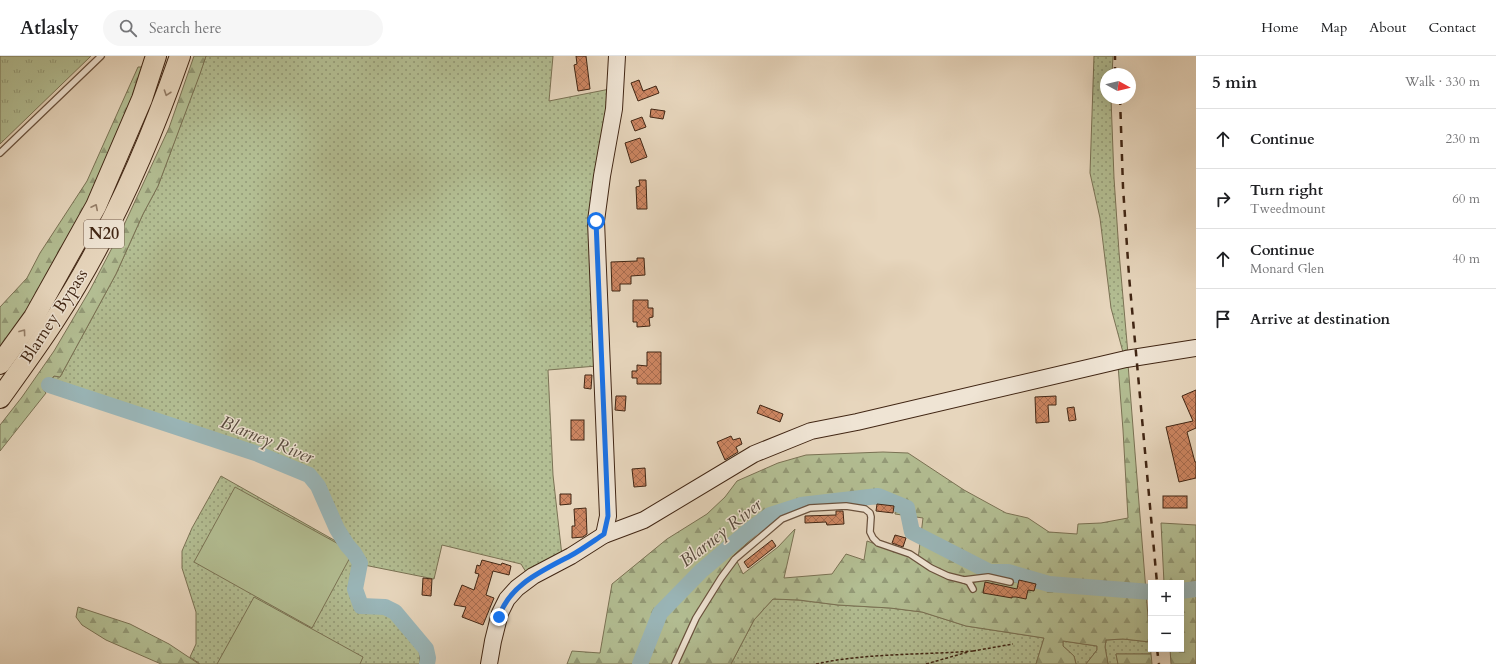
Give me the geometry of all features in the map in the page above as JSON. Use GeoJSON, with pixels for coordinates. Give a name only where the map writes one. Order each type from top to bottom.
{"type":"FeatureCollection","features":[{"type":"Feature","properties":{"kind":"highway","name":"Blarney Bypass"},"geometry":{"type":"LineString","coordinates":[[0,364],[34,317],[96,206],[142,99],[156,56]]}},
{"type":"Feature","properties":{"kind":"highway","name":"Blarney Bypass"},"geometry":{"type":"LineString","coordinates":[[0,398],[54,321],[88,264],[116,212],[163,106],[180,56]]}},
{"type":"Feature","properties":{"kind":"street"},"geometry":{"type":"LineString","coordinates":[[604,534],[608,516],[596,221],[602,176],[614,109],[617,56]]}},
{"type":"Feature","properties":{"kind":"street"},"geometry":{"type":"LineString","coordinates":[[489,664],[495,630],[502,608],[512,593],[533,576],[571,556],[604,534],[644,520],[754,454],[811,431],[857,422],[1104,364],[1196,348]]}},
{"type":"Feature","properties":{"kind":"lane"},"geometry":{"type":"LineString","coordinates":[[0,153],[101,56]]}},
{"type":"Feature","properties":{"kind":"lane"},"geometry":{"type":"LineString","coordinates":[[675,664],[696,618],[721,578],[735,559],[782,519],[810,508],[846,506],[865,509],[870,513],[870,532],[878,543],[910,554],[931,568],[948,576],[964,580],[988,578],[1010,582]]}},
{"type":"Feature","properties":{"kind":"lane"},"geometry":{"type":"LineString","coordinates":[[964,580],[968,582],[973,589]]}},
{"type":"Feature","properties":{"kind":"path"},"geometry":{"type":"LineString","coordinates":[[816,664],[876,657],[972,651],[1013,644]]}},
{"type":"Feature","properties":{"kind":"path"},"geometry":{"type":"LineString","coordinates":[[926,664],[972,651]]}},
{"type":"Feature","properties":{"kind":"green space"},"geometry":{"type":"Polygon","coordinates":[[[0,56],[91,56],[0,144],[0,56]]]}},
{"type":"Feature","properties":{"kind":"green space"},"geometry":{"type":"Polygon","coordinates":[[[194,56],[206,56],[158,186],[143,214],[116,274],[60,377],[54,376],[43,389],[46,393],[0,451],[0,425],[22,397],[54,351],[90,290],[124,225],[169,128],[194,56]]]}},
{"type":"Feature","properties":{"kind":"green space"},"geometry":{"type":"Polygon","coordinates":[[[206,56],[553,56],[549,101],[615,88],[602,176],[597,366],[548,370],[553,475],[562,556],[526,572],[521,564],[442,545],[434,579],[364,565],[347,545],[337,529],[318,486],[309,475],[242,448],[49,385],[54,376],[60,377],[116,274],[143,214],[158,186],[206,56]]]}},
{"type":"Feature","properties":{"kind":"green space"},"geometry":{"type":"Polygon","coordinates":[[[1094,56],[1113,56],[1112,68],[1100,68],[1100,104],[1111,104],[1114,178],[1128,354],[1124,356],[1111,308],[1100,218],[1090,173],[1094,56]]]}},
{"type":"Feature","properties":{"kind":"green space"},"geometry":{"type":"Polygon","coordinates":[[[138,67],[145,67],[117,138],[79,220],[49,274],[0,350],[0,307],[27,278],[40,253],[87,181],[138,67]]]}},
{"type":"Feature","properties":{"kind":"green space"},"geometry":{"type":"Polygon","coordinates":[[[1128,364],[1148,617],[1148,642],[1123,639],[1106,640],[1105,647],[1108,664],[1086,664],[1097,650],[1097,646],[1063,641],[1063,646],[1074,656],[1076,664],[1036,664],[1044,638],[966,626],[922,612],[799,600],[773,599],[754,620],[731,664],[567,664],[572,651],[600,653],[612,584],[667,539],[707,514],[725,497],[737,481],[778,463],[806,455],[883,452],[908,453],[964,490],[1006,513],[1028,518],[1049,532],[1077,534],[1078,524],[1101,523],[1128,518],[1118,365],[1128,364]],[[846,502],[802,507],[769,523],[734,555],[743,574],[778,547],[795,529],[784,578],[832,574],[846,554],[864,560],[867,541],[918,559],[923,518],[895,514],[896,505],[846,502]]]}},
{"type":"Feature","properties":{"kind":"green space"},"geometry":{"type":"Polygon","coordinates":[[[221,476],[353,552],[351,583],[353,598],[356,605],[360,610],[379,610],[391,617],[407,630],[419,648],[420,664],[200,664],[190,657],[196,644],[196,612],[182,568],[182,551],[192,528],[221,476]]]}},
{"type":"Feature","properties":{"kind":"green space"},"geometry":{"type":"Polygon","coordinates":[[[235,487],[353,552],[312,628],[194,562],[235,487]]]}},
{"type":"Feature","properties":{"kind":"green space"},"geometry":{"type":"Polygon","coordinates":[[[1161,523],[1196,525],[1196,583],[1184,585],[1184,580],[1164,580],[1161,523]]]}},
{"type":"Feature","properties":{"kind":"green space"},"geometry":{"type":"Polygon","coordinates":[[[1196,593],[1196,664],[1171,664],[1170,652],[1184,652],[1184,595],[1196,593]]]}},
{"type":"Feature","properties":{"kind":"green space"},"geometry":{"type":"Polygon","coordinates":[[[254,597],[363,657],[360,664],[217,664],[254,597]]]}},
{"type":"Feature","properties":{"kind":"green space"},"geometry":{"type":"Polygon","coordinates":[[[773,599],[890,608],[922,612],[966,626],[1044,638],[1036,664],[731,664],[754,620],[773,599]]]}},
{"type":"Feature","properties":{"kind":"green space"},"geometry":{"type":"Polygon","coordinates":[[[78,607],[130,624],[169,644],[199,664],[161,664],[106,640],[82,625],[76,617],[78,607]]]}},
{"type":"Feature","properties":{"kind":"green space"},"geometry":{"type":"Polygon","coordinates":[[[1123,639],[1148,642],[1148,652],[1151,652],[1151,654],[1116,654],[1118,664],[1108,664],[1105,647],[1106,640],[1123,639]]]}},
{"type":"Feature","properties":{"kind":"green space"},"geometry":{"type":"Polygon","coordinates":[[[1063,641],[1097,646],[1097,650],[1086,664],[1076,664],[1074,656],[1063,646],[1063,641]]]}},
{"type":"Feature","properties":{"kind":"green space"},"geometry":{"type":"Polygon","coordinates":[[[1116,654],[1151,654],[1152,664],[1118,664],[1116,654]]]}},
{"type":"Feature","properties":{"kind":"building"},"geometry":{"type":"Polygon","coordinates":[[[576,56],[586,56],[590,89],[578,91],[574,65],[577,64],[576,56]]]}},
{"type":"Feature","properties":{"kind":"building"},"geometry":{"type":"Polygon","coordinates":[[[639,80],[643,91],[656,86],[659,93],[638,101],[631,83],[639,80]]]}},
{"type":"Feature","properties":{"kind":"building"},"geometry":{"type":"Polygon","coordinates":[[[651,109],[665,111],[663,119],[650,117],[651,109]]]}},
{"type":"Feature","properties":{"kind":"building"},"geometry":{"type":"Polygon","coordinates":[[[642,117],[646,127],[635,131],[631,121],[642,117]]]}},
{"type":"Feature","properties":{"kind":"building"},"geometry":{"type":"Polygon","coordinates":[[[640,138],[647,157],[631,163],[625,143],[640,138]]]}},
{"type":"Feature","properties":{"kind":"building"},"geometry":{"type":"Polygon","coordinates":[[[639,180],[646,180],[647,209],[637,209],[636,187],[640,186],[639,180]]]}},
{"type":"Feature","properties":{"kind":"building"},"geometry":{"type":"Polygon","coordinates":[[[637,258],[644,258],[645,275],[631,276],[631,284],[620,284],[620,291],[612,291],[611,262],[637,261],[637,258]]]}},
{"type":"Feature","properties":{"kind":"building"},"geometry":{"type":"Polygon","coordinates":[[[633,300],[648,300],[648,308],[653,308],[653,317],[649,318],[650,326],[637,327],[637,322],[633,322],[633,300]]]}},
{"type":"Feature","properties":{"kind":"building"},"geometry":{"type":"Polygon","coordinates":[[[647,352],[661,352],[661,384],[637,384],[637,378],[632,378],[632,371],[637,371],[637,365],[647,366],[647,352]]]}},
{"type":"Feature","properties":{"kind":"building"},"geometry":{"type":"Polygon","coordinates":[[[585,375],[592,375],[591,389],[584,388],[585,375]]]}},
{"type":"Feature","properties":{"kind":"building"},"geometry":{"type":"Polygon","coordinates":[[[1196,390],[1196,428],[1187,432],[1196,462],[1196,478],[1179,482],[1166,427],[1193,421],[1182,396],[1196,390]]]}},
{"type":"Feature","properties":{"kind":"building"},"geometry":{"type":"Polygon","coordinates":[[[616,396],[626,396],[625,411],[615,410],[616,396]]]}},
{"type":"Feature","properties":{"kind":"building"},"geometry":{"type":"Polygon","coordinates":[[[1056,396],[1056,405],[1048,405],[1049,422],[1036,423],[1035,397],[1056,396]]]}},
{"type":"Feature","properties":{"kind":"building"},"geometry":{"type":"Polygon","coordinates":[[[760,405],[783,414],[780,422],[757,413],[760,405]]]}},
{"type":"Feature","properties":{"kind":"building"},"geometry":{"type":"Polygon","coordinates":[[[1074,407],[1076,420],[1069,421],[1067,408],[1074,407]]]}},
{"type":"Feature","properties":{"kind":"building"},"geometry":{"type":"Polygon","coordinates":[[[571,420],[584,420],[584,440],[571,440],[571,420]]]}},
{"type":"Feature","properties":{"kind":"building"},"geometry":{"type":"Polygon","coordinates":[[[731,436],[733,440],[740,438],[742,444],[736,447],[738,452],[725,460],[717,442],[731,436]]]}},
{"type":"Feature","properties":{"kind":"building"},"geometry":{"type":"Polygon","coordinates":[[[645,468],[646,486],[634,487],[632,469],[645,468]]]}},
{"type":"Feature","properties":{"kind":"building"},"geometry":{"type":"Polygon","coordinates":[[[560,494],[571,494],[571,504],[560,505],[560,494]]]}},
{"type":"Feature","properties":{"kind":"building"},"geometry":{"type":"Polygon","coordinates":[[[1163,496],[1187,496],[1187,508],[1163,508],[1163,496]]]}},
{"type":"Feature","properties":{"kind":"building"},"geometry":{"type":"Polygon","coordinates":[[[877,504],[894,506],[893,513],[876,511],[877,504]]]}},
{"type":"Feature","properties":{"kind":"building"},"geometry":{"type":"Polygon","coordinates":[[[586,508],[587,534],[583,537],[572,538],[572,526],[575,526],[574,509],[586,508]]]}},
{"type":"Feature","properties":{"kind":"building"},"geometry":{"type":"Polygon","coordinates":[[[836,511],[843,511],[844,524],[827,525],[826,522],[805,523],[805,516],[836,515],[836,511]]]}},
{"type":"Feature","properties":{"kind":"building"},"geometry":{"type":"Polygon","coordinates":[[[895,535],[906,538],[903,547],[892,543],[895,535]]]}},
{"type":"Feature","properties":{"kind":"building"},"geometry":{"type":"Polygon","coordinates":[[[772,540],[776,546],[748,568],[744,562],[772,540]]]}},
{"type":"Feature","properties":{"kind":"building"},"geometry":{"type":"Polygon","coordinates":[[[482,560],[511,566],[509,575],[493,571],[486,595],[494,598],[483,625],[462,617],[466,607],[454,605],[462,585],[474,590],[479,574],[475,573],[477,565],[480,566],[482,560]]]}},
{"type":"Feature","properties":{"kind":"building"},"geometry":{"type":"Polygon","coordinates":[[[423,578],[432,579],[431,596],[422,595],[423,578]]]}},
{"type":"Feature","properties":{"kind":"building"},"geometry":{"type":"Polygon","coordinates":[[[1019,580],[1036,584],[1034,591],[1028,590],[1026,599],[983,593],[985,582],[1017,589],[1019,580]]]}},
{"type":"Feature","properties":{"kind":"waterway","name":"Blarney River"},"geometry":{"type":"LineString","coordinates":[[49,385],[258,454],[309,475],[318,486],[337,529],[360,563],[355,589],[361,606],[385,607],[395,612],[426,649],[428,658],[427,664]]}},
{"type":"Feature","properties":{"kind":"waterway","name":"Blarney River"},"geometry":{"type":"LineString","coordinates":[[640,664],[660,613],[701,571],[747,532],[770,515],[801,505],[878,496],[907,508],[912,532],[990,572],[1008,572],[1049,584],[1148,592]]}},
{"type":"Feature","properties":{"kind":"waterway","name":"Blarney River"},"geometry":{"type":"LineString","coordinates":[[1184,591],[1196,589]]}},
{"type":"Feature","properties":{"kind":"railway"},"geometry":{"type":"LineString","coordinates":[[1115,56],[1115,68]]}},
{"type":"Feature","properties":{"kind":"railway"},"geometry":{"type":"LineString","coordinates":[[1120,104],[1123,187],[1129,276],[1157,580]]}},
{"type":"Feature","properties":{"kind":"railway"},"geometry":{"type":"LineString","coordinates":[[1157,652],[1159,664]]}},
{"type":"Feature","properties":{"kind":"route"},"geometry":{"type":"LineString","coordinates":[[499,617],[507,599],[517,588],[533,576],[571,556],[604,534],[608,516],[596,221]]}}]}
